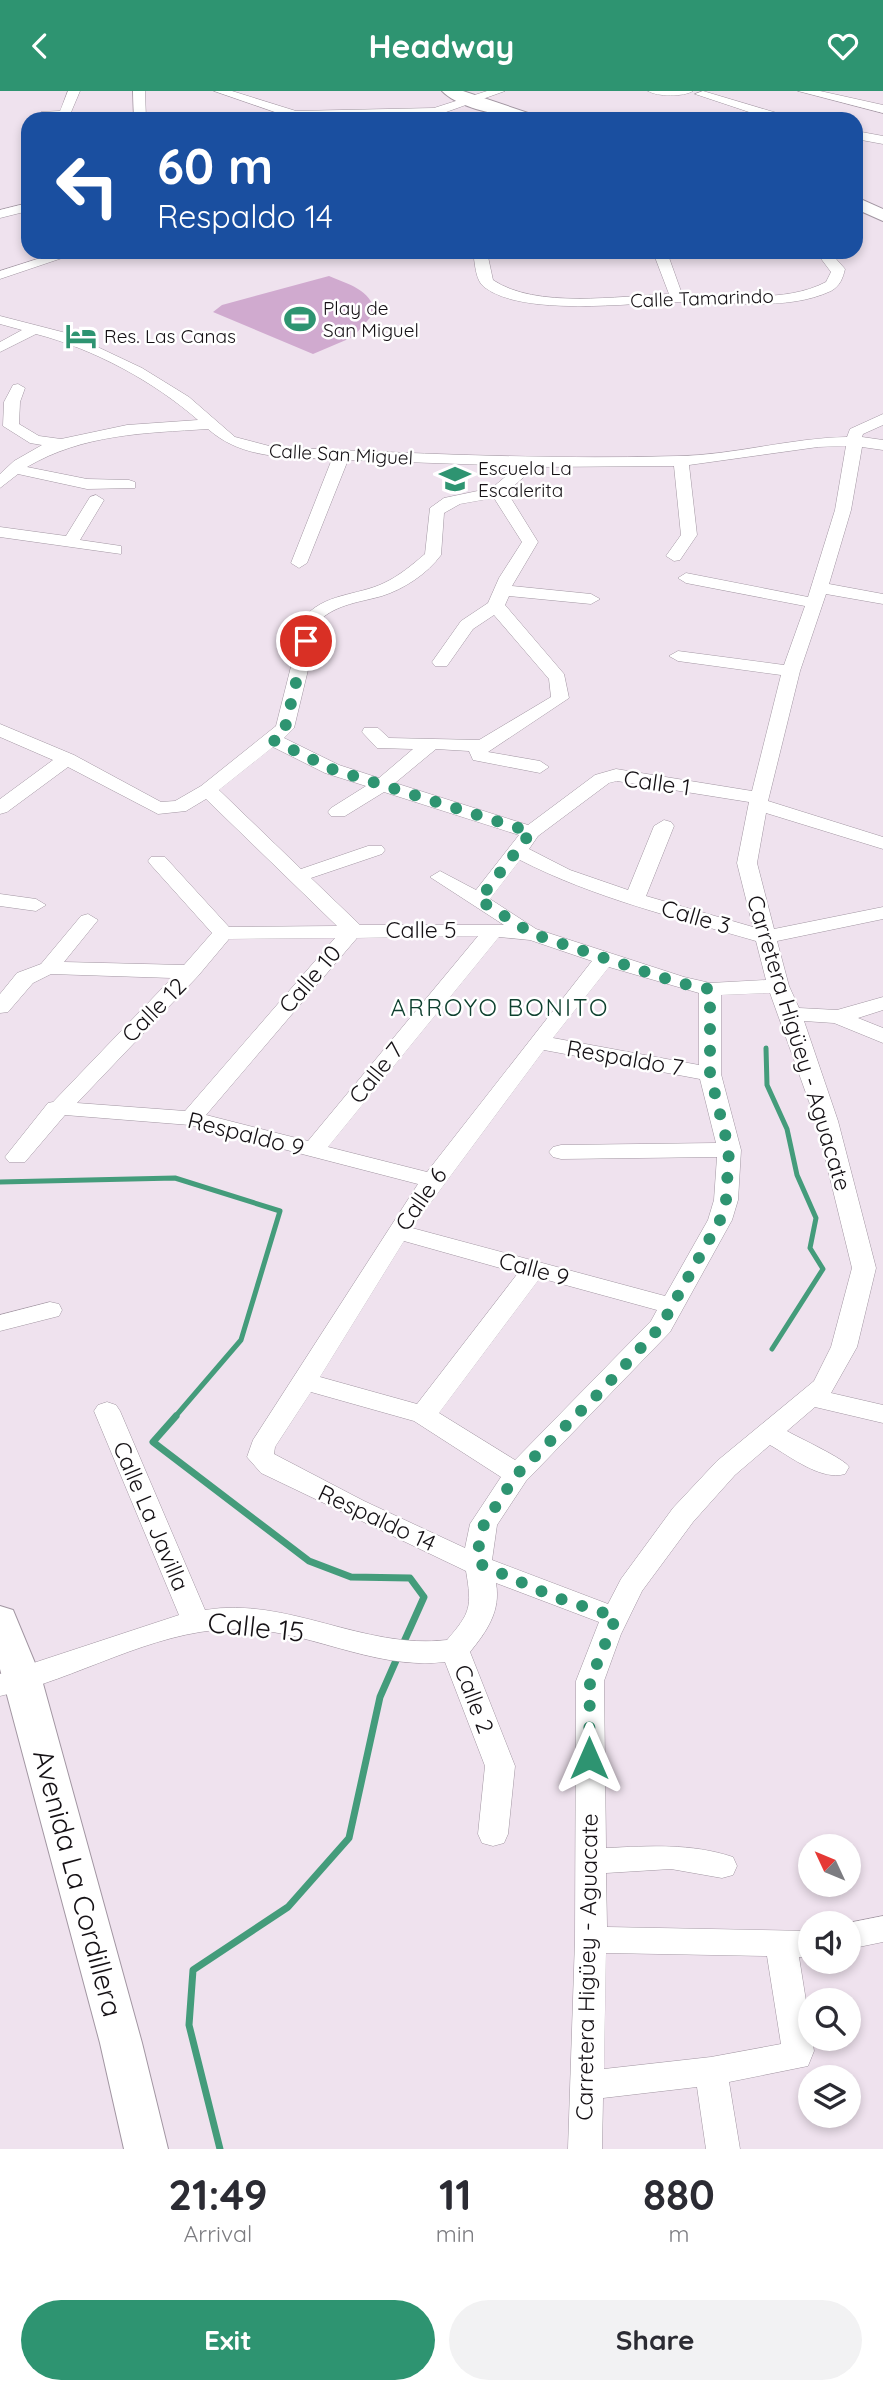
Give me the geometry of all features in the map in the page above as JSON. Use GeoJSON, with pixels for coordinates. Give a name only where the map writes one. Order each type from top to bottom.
{"type":"FeatureCollection","features":[{"type":"Feature","properties":{"kind":"main road"},"geometry":{"type":"LineString","coordinates":[[455,106],[479,112]]}},
{"type":"Feature","properties":{"kind":"main road"},"geometry":{"type":"LineString","coordinates":[[455,106],[493,112]]}},
{"type":"Feature","properties":{"kind":"main road"},"geometry":{"type":"LineString","coordinates":[[863,206],[883,216]]}},
{"type":"Feature","properties":{"kind":"main road"},"geometry":{"type":"LineString","coordinates":[[863,218],[883,228]]}},
{"type":"Feature","properties":{"kind":"main road","name":"Avenida La Cordillera"},"geometry":{"type":"LineString","coordinates":[[0,1620],[12,1682],[121,2043],[146,2149]]}},
{"type":"Feature","properties":{"kind":"street"},"geometry":{"type":"LineString","coordinates":[[66,112],[74,91]]}},
{"type":"Feature","properties":{"kind":"street"},"geometry":{"type":"LineString","coordinates":[[139,91],[140,112]]}},
{"type":"Feature","properties":{"kind":"street"},"geometry":{"type":"LineString","coordinates":[[220,91],[281,112]]}},
{"type":"Feature","properties":{"kind":"street"},"geometry":{"type":"LineString","coordinates":[[455,106],[499,91]]}},
{"type":"Feature","properties":{"kind":"street"},"geometry":{"type":"LineString","coordinates":[[368,112],[455,106],[516,91]]}},
{"type":"Feature","properties":{"kind":"street"},"geometry":{"type":"LineString","coordinates":[[654,91],[687,91]]}},
{"type":"Feature","properties":{"kind":"street"},"geometry":{"type":"LineString","coordinates":[[804,91],[880,106]]}},
{"type":"Feature","properties":{"kind":"street"},"geometry":{"type":"LineString","coordinates":[[701,94],[760,112]]}},
{"type":"Feature","properties":{"kind":"street"},"geometry":{"type":"LineString","coordinates":[[863,114],[880,106]]}},
{"type":"Feature","properties":{"kind":"street"},"geometry":{"type":"LineString","coordinates":[[863,136],[883,140]]}},
{"type":"Feature","properties":{"kind":"street"},"geometry":{"type":"LineString","coordinates":[[0,214],[21,210]]}},
{"type":"Feature","properties":{"kind":"street"},"geometry":{"type":"LineString","coordinates":[[0,275],[51,259]]}},
{"type":"Feature","properties":{"kind":"street","name":"Calle Tamarindo"},"geometry":{"type":"LineString","coordinates":[[481,259],[486,282],[506,292],[531,298],[587,301],[777,296],[830,286],[837,278],[838,269],[829,259]]}},
{"type":"Feature","properties":{"kind":"street"},"geometry":{"type":"LineString","coordinates":[[663,259],[677,298]]}},
{"type":"Feature","properties":{"kind":"street","name":"Calle San Miguel"},"geometry":{"type":"LineString","coordinates":[[0,320],[65,337],[137,371],[184,400],[230,440],[249,448],[272,452],[531,462],[681,461],[818,442],[854,440],[883,445]]}},
{"type":"Feature","properties":{"kind":"street"},"geometry":{"type":"LineString","coordinates":[[0,348],[34,329]]}},
{"type":"Feature","properties":{"kind":"street"},"geometry":{"type":"LineString","coordinates":[[18,388],[6,426],[35,440],[60,443]]}},
{"type":"Feature","properties":{"kind":"street"},"geometry":{"type":"LineString","coordinates":[[854,440],[855,432],[883,419]]}},
{"type":"Feature","properties":{"kind":"street"},"geometry":{"type":"LineString","coordinates":[[0,483],[15,470],[60,443],[89,436],[211,424]]}},
{"type":"Feature","properties":{"kind":"street","name":"Carretera Higüey - Aguacate"},"geometry":{"type":"LineString","coordinates":[[585,2149],[591,1940],[590,1681],[631,1586],[684,1515],[726,1468],[813,1398],[840,1356],[864,1268],[827,1121],[791,1014],[778,986],[747,863],[758,801],[791,671],[818,595],[843,510],[854,440]]}},
{"type":"Feature","properties":{"kind":"street"},"geometry":{"type":"LineString","coordinates":[[299,563],[342,454]]}},
{"type":"Feature","properties":{"kind":"street"},"geometry":{"type":"LineString","coordinates":[[674,556],[689,535],[681,461]]}},
{"type":"Feature","properties":{"kind":"street"},"geometry":{"type":"LineString","coordinates":[[0,748],[9,733],[67,759],[158,808],[169,810],[208,790],[285,728],[312,618],[316,613],[328,606],[357,599],[405,579],[433,555],[436,511],[440,507],[462,498],[498,491],[531,462]]}},
{"type":"Feature","properties":{"kind":"street"},"geometry":{"type":"LineString","coordinates":[[15,470],[95,485],[129,485]]}},
{"type":"Feature","properties":{"kind":"street"},"geometry":{"type":"LineString","coordinates":[[441,662],[467,625],[498,598],[530,542],[498,491]]}},
{"type":"Feature","properties":{"kind":"street"},"geometry":{"type":"LineString","coordinates":[[66,543],[72,541],[96,500]]}},
{"type":"Feature","properties":{"kind":"street"},"geometry":{"type":"LineString","coordinates":[[0,532],[115,550]]}},
{"type":"Feature","properties":{"kind":"street"},"geometry":{"type":"LineString","coordinates":[[686,578],[818,595],[883,599]]}},
{"type":"Feature","properties":{"kind":"street"},"geometry":{"type":"LineString","coordinates":[[498,598],[591,599]]}},
{"type":"Feature","properties":{"kind":"street"},"geometry":{"type":"LineString","coordinates":[[498,598],[558,678],[560,698],[557,703],[540,709],[484,745],[477,753],[540,767]]}},
{"type":"Feature","properties":{"kind":"street"},"geometry":{"type":"LineString","coordinates":[[678,656],[791,671]]}},
{"type":"Feature","properties":{"kind":"street"},"geometry":{"type":"LineString","coordinates":[[371,732],[383,744],[484,745]]}},
{"type":"Feature","properties":{"kind":"street"},"geometry":{"type":"LineString","coordinates":[[273,740],[332,769],[531,832]]}},
{"type":"Feature","properties":{"kind":"street"},"geometry":{"type":"LineString","coordinates":[[338,813],[380,786],[432,743]]}},
{"type":"Feature","properties":{"kind":"street"},"geometry":{"type":"LineString","coordinates":[[0,808],[67,759]]}},
{"type":"Feature","properties":{"kind":"street","name":"Calle 1"},"geometry":{"type":"LineString","coordinates":[[479,900],[531,832],[602,779],[615,775],[758,801]]}},
{"type":"Feature","properties":{"kind":"street","name":"Calle 10"},"geometry":{"type":"LineString","coordinates":[[191,1118],[353,930],[208,790]]}},
{"type":"Feature","properties":{"kind":"street"},"geometry":{"type":"LineString","coordinates":[[758,801],[883,843]]}},
{"type":"Feature","properties":{"kind":"street"},"geometry":{"type":"LineString","coordinates":[[635,899],[664,826]]}},
{"type":"Feature","properties":{"kind":"street"},"geometry":{"type":"LineString","coordinates":[[296,877],[375,850]]}},
{"type":"Feature","properties":{"kind":"street","name":"Calle 3"},"geometry":{"type":"LineString","coordinates":[[516,851],[563,874],[635,899],[764,937],[883,913]]}},
{"type":"Feature","properties":{"kind":"street"},"geometry":{"type":"LineString","coordinates":[[158,860],[223,933]]}},
{"type":"Feature","properties":{"kind":"street"},"geometry":{"type":"LineString","coordinates":[[440,877],[533,934]]}},
{"type":"Feature","properties":{"kind":"street"},"geometry":{"type":"LineString","coordinates":[[0,900],[36,905]]}},
{"type":"Feature","properties":{"kind":"street"},"geometry":{"type":"LineString","coordinates":[[0,1007],[25,978],[42,970],[88,920]]}},
{"type":"Feature","properties":{"kind":"street","name":"Calle 5"},"geometry":{"type":"LineString","coordinates":[[223,933],[494,930],[533,934],[679,983],[710,989],[778,986]]}},
{"type":"Feature","properties":{"kind":"street","name":"Calle 7"},"geometry":{"type":"LineString","coordinates":[[312,1151],[494,930]]}},
{"type":"Feature","properties":{"kind":"street","name":"Calle 12"},"geometry":{"type":"LineString","coordinates":[[17,1157],[56,1108],[191,972],[223,933]]}},
{"type":"Feature","properties":{"kind":"street","name":"Calle 6"},"geometry":{"type":"LineString","coordinates":[[260,1457],[262,1446],[307,1382],[398,1232],[433,1181],[606,957]]}},
{"type":"Feature","properties":{"kind":"street"},"geometry":{"type":"LineString","coordinates":[[42,970],[191,972]]}},
{"type":"Feature","properties":{"kind":"street","name":"Calle 2"},"geometry":{"type":"LineString","coordinates":[[493,1834],[500,1766],[455,1650],[466,1640],[482,1613],[485,1600],[478,1563],[479,1543],[484,1524],[517,1474],[603,1389],[661,1326],[720,1220],[726,1200],[729,1150],[710,1074],[710,989]]}},
{"type":"Feature","properties":{"kind":"street"},"geometry":{"type":"LineString","coordinates":[[838,1017],[883,1003]]}},
{"type":"Feature","properties":{"kind":"street"},"geometry":{"type":"LineString","coordinates":[[791,1014],[838,1017],[883,1036]]}},
{"type":"Feature","properties":{"kind":"street","name":"Respaldo 7"},"geometry":{"type":"LineString","coordinates":[[539,1042],[710,1074]]}},
{"type":"Feature","properties":{"kind":"street","name":"Respaldo 9"},"geometry":{"type":"LineString","coordinates":[[56,1108],[191,1118],[433,1181]]}},
{"type":"Feature","properties":{"kind":"street"},"geometry":{"type":"LineString","coordinates":[[561,1152],[729,1150]]}},
{"type":"Feature","properties":{"kind":"street","name":"Calle 9"},"geometry":{"type":"LineString","coordinates":[[398,1232],[671,1306]]}},
{"type":"Feature","properties":{"kind":"street"},"geometry":{"type":"LineString","coordinates":[[423,1415],[534,1269]]}},
{"type":"Feature","properties":{"kind":"street"},"geometry":{"type":"LineString","coordinates":[[0,1323],[50,1310]]}},
{"type":"Feature","properties":{"kind":"street"},"geometry":{"type":"LineString","coordinates":[[307,1382],[423,1415],[517,1474]]}},
{"type":"Feature","properties":{"kind":"street"},"geometry":{"type":"LineString","coordinates":[[813,1398],[883,1414]]}},
{"type":"Feature","properties":{"kind":"street","name":"Calle La Javilla"},"geometry":{"type":"LineString","coordinates":[[107,1411],[195,1620]]}},
{"type":"Feature","properties":{"kind":"street"},"geometry":{"type":"LineString","coordinates":[[771,1434],[812,1458],[836,1467]]}},
{"type":"Feature","properties":{"kind":"street","name":"Respaldo 14"},"geometry":{"type":"LineString","coordinates":[[260,1457],[270,1466],[375,1520],[552,1596],[616,1617]]}},
{"type":"Feature","properties":{"kind":"street","name":"Calle 15"},"geometry":{"type":"LineString","coordinates":[[12,1682],[195,1620],[234,1618],[272,1622],[387,1652],[418,1655],[455,1650]]}},
{"type":"Feature","properties":{"kind":"street"},"geometry":{"type":"LineString","coordinates":[[589,1861],[671,1857],[722,1866]]}},
{"type":"Feature","properties":{"kind":"street"},"geometry":{"type":"LineString","coordinates":[[861,1934],[883,1929]]}},
{"type":"Feature","properties":{"kind":"street"},"geometry":{"type":"LineString","coordinates":[[587,2085],[711,2071],[796,2056],[798,2051],[795,1944],[591,1940]]}},
{"type":"Feature","properties":{"kind":"street"},"geometry":{"type":"LineString","coordinates":[[711,2071],[723,2149]]}},
{"type":"Feature","properties":{"kind":"shaded area","name":"Play de San Miguel"},"geometry":{"type":"Polygon","coordinates":[[[329,276],[364,293],[373,304],[375,312],[353,337],[313,354],[213,312],[222,305],[329,276]]]}},
{"type":"Feature","properties":{"kind":"waterway"},"geometry":{"type":"LineString","coordinates":[[766,1048],[767,1085],[787,1129],[797,1175],[816,1218],[810,1248],[823,1269],[772,1349]]}},
{"type":"Feature","properties":{"kind":"waterway"},"geometry":{"type":"LineString","coordinates":[[0,1182],[175,1178],[280,1211],[241,1340],[174,1418]]}},
{"type":"Feature","properties":{"kind":"waterway"},"geometry":{"type":"LineString","coordinates":[[176,1416],[153,1442],[309,1561],[351,1577],[410,1578],[424,1597],[403,1644]]}},
{"type":"Feature","properties":{"kind":"waterway"},"geometry":{"type":"LineString","coordinates":[[220,2149],[189,2025],[193,1970],[288,1907],[349,1838],[380,1697],[398,1656]]}},
{"type":"Feature","properties":{"kind":"place","name":"Play de San Miguel"},"geometry":{"type":"Point","coordinates":[300,319]}},
{"type":"Feature","properties":{"kind":"place","name":"Res. Las Canas"},"geometry":{"type":"Point","coordinates":[81,336]}},
{"type":"Feature","properties":{"kind":"place","name":"Escuela La Escalerita"},"geometry":{"type":"Point","coordinates":[455,479]}},
{"type":"Feature","properties":{"kind":"district","name":"ARROYO BONITO"},"geometry":{"type":"Point","coordinates":[500,1008]}},
{"type":"Feature","properties":{"kind":"route"},"geometry":{"type":"LineString","coordinates":[[306,641],[285,728],[273,740],[332,769],[531,832],[479,900],[533,934],[679,983],[710,989],[710,1074],[729,1150],[726,1200],[720,1220],[661,1326],[603,1389],[517,1474],[484,1524],[479,1543],[478,1563],[552,1596],[616,1617],[590,1681],[589,1758]]}}]}
